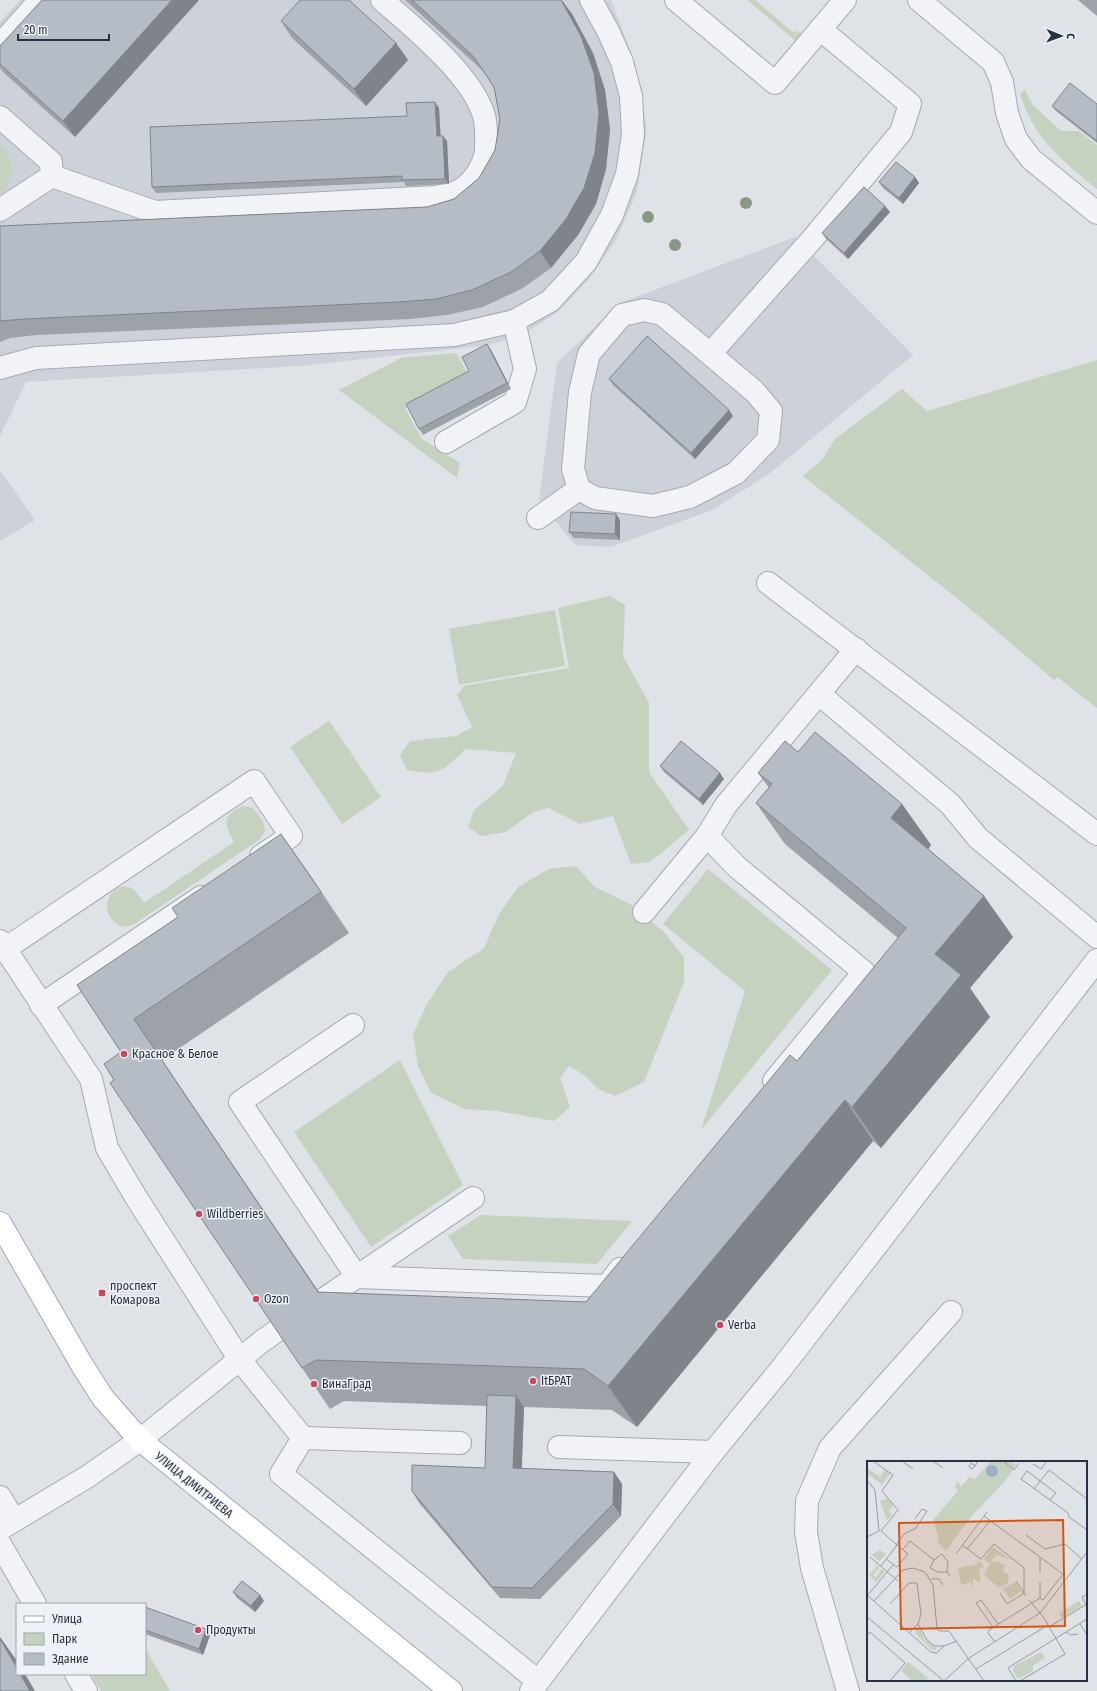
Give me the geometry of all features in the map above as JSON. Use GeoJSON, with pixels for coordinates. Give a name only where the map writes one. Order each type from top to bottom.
{"type":"FeatureCollection","features":[{"type":"Feature","properties":{"kind":"main road","name":"УЛИЦА ДМИТРИЕВА"},"geometry":{"type":"LineString","coordinates":[[0,1223],[82,1365],[103,1398],[140,1440],[451,1691]]}},
{"type":"Feature","properties":{"kind":"lane"},"geometry":{"type":"LineString","coordinates":[[0,44],[40,0]]}},
{"type":"Feature","properties":{"kind":"lane"},"geometry":{"type":"LineString","coordinates":[[52,176],[155,212],[435,197],[458,192],[473,179],[485,160],[486,137],[484,116],[474,95],[458,73],[418,32],[382,0]]}},
{"type":"Feature","properties":{"kind":"lane"},"geometry":{"type":"LineString","coordinates":[[0,368],[36,358],[454,335],[514,321],[550,301],[586,262],[612,215],[627,174],[633,134],[631,96],[622,62],[608,31],[591,0]]}},
{"type":"Feature","properties":{"kind":"lane"},"geometry":{"type":"LineString","coordinates":[[676,0],[775,83],[845,0]]}},
{"type":"Feature","properties":{"kind":"lane"},"geometry":{"type":"LineString","coordinates":[[919,0],[993,62],[1002,82],[1007,113],[1016,140],[1031,159],[1097,213]]}},
{"type":"Feature","properties":{"kind":"lane"},"geometry":{"type":"LineString","coordinates":[[710,354],[814,237],[901,132],[910,104],[820,29]]}},
{"type":"Feature","properties":{"kind":"lane"},"geometry":{"type":"LineString","coordinates":[[0,117],[50,162],[52,176]]}},
{"type":"Feature","properties":{"kind":"lane"},"geometry":{"type":"LineString","coordinates":[[0,210],[52,176]]}},
{"type":"Feature","properties":{"kind":"lane"},"geometry":{"type":"LineString","coordinates":[[644,310],[662,314],[710,354],[755,392],[771,411],[768,440],[736,473],[690,497],[653,506],[596,498],[579,489],[573,469],[580,392],[589,354],[622,315],[644,310]]}},
{"type":"Feature","properties":{"kind":"lane"},"geometry":{"type":"LineString","coordinates":[[446,442],[515,402],[525,369],[514,321]]}},
{"type":"Feature","properties":{"kind":"lane"},"geometry":{"type":"LineString","coordinates":[[538,518],[579,489]]}},
{"type":"Feature","properties":{"kind":"lane"},"geometry":{"type":"LineString","coordinates":[[768,583],[1097,834]]}},
{"type":"Feature","properties":{"kind":"lane"},"geometry":{"type":"LineString","coordinates":[[644,912],[706,836],[726,805],[856,649]]}},
{"type":"Feature","properties":{"kind":"lane"},"geometry":{"type":"LineString","coordinates":[[819,694],[950,804],[978,838],[1097,937]]}},
{"type":"Feature","properties":{"kind":"lane"},"geometry":{"type":"LineString","coordinates":[[245,867],[291,836],[254,781],[2,945],[91,1080],[107,1148],[137,1199],[240,1360],[303,1438],[460,1443]]}},
{"type":"Feature","properties":{"kind":"lane"},"geometry":{"type":"LineString","coordinates":[[706,836],[737,867],[864,972],[763,1095]]}},
{"type":"Feature","properties":{"kind":"lane"},"geometry":{"type":"LineString","coordinates":[[41,1005],[219,885]]}},
{"type":"Feature","properties":{"kind":"lane"},"geometry":{"type":"LineString","coordinates":[[303,1438],[281,1474],[535,1686],[714,1452],[781,1369],[1097,960]]}},
{"type":"Feature","properties":{"kind":"lane"},"geometry":{"type":"LineString","coordinates":[[353,1025],[240,1102],[357,1276]]}},
{"type":"Feature","properties":{"kind":"lane"},"geometry":{"type":"LineString","coordinates":[[324,1299],[473,1198]]}},
{"type":"Feature","properties":{"kind":"lane"},"geometry":{"type":"LineString","coordinates":[[357,1276],[606,1286],[633,1253]]}},
{"type":"Feature","properties":{"kind":"lane"},"geometry":{"type":"LineString","coordinates":[[848,1691],[812,1568],[806,1532],[807,1501],[830,1448],[951,1312]]}},
{"type":"Feature","properties":{"kind":"lane"},"geometry":{"type":"LineString","coordinates":[[0,1497],[7,1524],[87,1477],[140,1440],[261,1342],[278,1330]]}},
{"type":"Feature","properties":{"kind":"lane"},"geometry":{"type":"LineString","coordinates":[[559,1447],[714,1452]]}},
{"type":"Feature","properties":{"kind":"lane"},"geometry":{"type":"LineString","coordinates":[[0,1544],[34,1603]]}},
{"type":"Feature","properties":{"kind":"lane"},"geometry":{"type":"LineString","coordinates":[[77,1675],[86,1691]]}},
{"type":"Feature","properties":{"kind":"shaded area"},"geometry":{"type":"Polygon","coordinates":[[[20,0],[611,0],[636,66],[647,129],[637,192],[616,240],[589,279],[558,312],[530,330],[490,345],[301,366],[26,382],[0,436],[0,22],[20,0]]]}},
{"type":"Feature","properties":{"kind":"shaded area"},"geometry":{"type":"Polygon","coordinates":[[[795,237],[913,355],[769,474],[712,510],[611,547],[575,545],[539,500],[557,363],[620,303],[795,237]]]}},
{"type":"Feature","properties":{"kind":"shaded area"},"geometry":{"type":"Polygon","coordinates":[[[0,470],[35,520],[0,541],[0,470]]]}},
{"type":"Feature","properties":{"kind":"green space"},"geometry":{"type":"Polygon","coordinates":[[[747,0],[755,0],[794,33],[797,30],[801,34],[796,41],[747,0]]]}},
{"type":"Feature","properties":{"kind":"green space"},"geometry":{"type":"Polygon","coordinates":[[[1025,90],[1033,105],[1061,131],[1079,131],[1097,145],[1097,189],[1061,158],[1041,136],[1026,110],[1020,94],[1025,90]]]}},
{"type":"Feature","properties":{"kind":"green space"},"geometry":{"type":"Polygon","coordinates":[[[0,144],[8,154],[12,164],[12,175],[0,197],[0,144]]]}},
{"type":"Feature","properties":{"kind":"green space"},"geometry":{"type":"Polygon","coordinates":[[[456,353],[469,375],[405,408],[422,439],[460,463],[457,478],[339,390],[401,358],[456,353]]]}},
{"type":"Feature","properties":{"kind":"green space"},"geometry":{"type":"Polygon","coordinates":[[[1097,360],[1097,708],[1057,677],[1054,680],[968,607],[803,476],[822,460],[835,439],[902,389],[927,411],[1097,360]]]}},
{"type":"Feature","properties":{"kind":"green space"},"geometry":{"type":"Polygon","coordinates":[[[610,596],[625,605],[623,656],[649,703],[649,772],[689,830],[650,862],[631,864],[613,816],[580,824],[549,808],[533,812],[506,832],[481,836],[468,827],[474,810],[503,786],[516,753],[466,749],[446,767],[435,772],[407,770],[400,755],[410,741],[456,736],[472,727],[457,695],[464,686],[569,668],[558,608],[610,596]]]}},
{"type":"Feature","properties":{"kind":"green space"},"geometry":{"type":"Polygon","coordinates":[[[555,610],[565,666],[459,685],[449,629],[555,610]]]}},
{"type":"Feature","properties":{"kind":"green space"},"geometry":{"type":"Polygon","coordinates":[[[329,721],[381,797],[342,824],[290,747],[329,721]]]}},
{"type":"Feature","properties":{"kind":"green space"},"geometry":{"type":"Polygon","coordinates":[[[243,806],[253,808],[263,821],[265,831],[259,840],[133,925],[123,927],[113,921],[108,914],[107,906],[109,898],[113,892],[119,888],[126,887],[134,890],[144,903],[234,842],[228,830],[226,821],[231,813],[243,806]]]}},
{"type":"Feature","properties":{"kind":"green space"},"geometry":{"type":"Polygon","coordinates":[[[576,866],[595,887],[630,904],[663,931],[684,957],[684,982],[644,1082],[615,1096],[598,1089],[584,1075],[569,1066],[560,1078],[570,1107],[554,1121],[498,1111],[465,1109],[431,1093],[418,1066],[413,1034],[427,1004],[448,972],[484,948],[499,914],[518,887],[549,869],[576,866]]]}},
{"type":"Feature","properties":{"kind":"green space"},"geometry":{"type":"Polygon","coordinates":[[[708,869],[832,970],[701,1130],[745,991],[663,924],[708,869]]]}},
{"type":"Feature","properties":{"kind":"green space"},"geometry":{"type":"Polygon","coordinates":[[[400,1060],[463,1185],[371,1247],[294,1132],[400,1060]]]}},
{"type":"Feature","properties":{"kind":"green space"},"geometry":{"type":"Polygon","coordinates":[[[481,1215],[632,1221],[597,1264],[463,1259],[448,1236],[481,1215]]]}},
{"type":"Feature","properties":{"kind":"green space"},"geometry":{"type":"Polygon","coordinates":[[[146,1650],[170,1691],[101,1691],[92,1675],[146,1675],[146,1650]]]}},
{"type":"Feature","properties":{"kind":"building"},"geometry":{"type":"Polygon","coordinates":[[[42,0],[172,0],[63,121],[0,64],[0,46],[42,0]]]}},
{"type":"Feature","properties":{"kind":"building"},"geometry":{"type":"Polygon","coordinates":[[[300,0],[349,0],[396,43],[354,89],[281,21],[300,0]]]}},
{"type":"Feature","properties":{"kind":"building"},"geometry":{"type":"Polygon","coordinates":[[[412,0],[561,0],[581,36],[594,73],[599,113],[595,153],[584,188],[566,219],[540,251],[511,272],[472,290],[436,299],[0,321],[0,226],[427,207],[454,199],[479,178],[495,150],[500,119],[494,87],[474,57],[412,0]]]}},
{"type":"Feature","properties":{"kind":"building"},"geometry":{"type":"Polygon","coordinates":[[[1070,83],[1097,104],[1097,141],[1052,106],[1070,83]]]}},
{"type":"Feature","properties":{"kind":"building"},"geometry":{"type":"Polygon","coordinates":[[[435,102],[437,136],[443,136],[445,179],[402,180],[402,176],[152,187],[150,127],[407,116],[406,103],[435,102]]]}},
{"type":"Feature","properties":{"kind":"building"},"geometry":{"type":"Polygon","coordinates":[[[896,162],[915,177],[899,198],[879,182],[896,162]]]}},
{"type":"Feature","properties":{"kind":"building"},"geometry":{"type":"Polygon","coordinates":[[[864,187],[885,206],[844,253],[822,233],[864,187]]]}},
{"type":"Feature","properties":{"kind":"building"},"geometry":{"type":"Polygon","coordinates":[[[647,336],[729,410],[691,453],[609,379],[647,336]]]}},
{"type":"Feature","properties":{"kind":"building"},"geometry":{"type":"Polygon","coordinates":[[[487,344],[507,383],[419,429],[406,404],[469,371],[462,357],[487,344]]]}},
{"type":"Feature","properties":{"kind":"building"},"geometry":{"type":"Polygon","coordinates":[[[571,512],[616,514],[615,534],[569,532],[571,512]]]}},
{"type":"Feature","properties":{"kind":"building"},"geometry":{"type":"Polygon","coordinates":[[[815,732],[902,804],[891,818],[984,896],[935,954],[961,975],[852,1107],[845,1100],[608,1386],[584,1369],[316,1360],[302,1368],[110,1083],[114,1080],[104,1064],[121,1052],[77,985],[178,917],[172,908],[281,834],[321,892],[134,1019],[318,1292],[586,1302],[790,1055],[797,1061],[906,928],[756,803],[772,784],[758,773],[785,741],[798,752],[815,732]]]}},
{"type":"Feature","properties":{"kind":"building"},"geometry":{"type":"Polygon","coordinates":[[[681,741],[720,773],[699,799],[660,766],[681,741]]]}},
{"type":"Feature","properties":{"kind":"building"},"geometry":{"type":"Polygon","coordinates":[[[487,1395],[516,1396],[513,1468],[614,1472],[613,1504],[532,1588],[492,1587],[412,1491],[412,1465],[485,1468],[487,1395]]]}},
{"type":"Feature","properties":{"kind":"building"},"geometry":{"type":"Polygon","coordinates":[[[242,1581],[260,1595],[251,1606],[233,1592],[242,1581]]]}},
{"type":"Feature","properties":{"kind":"building"},"geometry":{"type":"Polygon","coordinates":[[[146,1607],[206,1629],[199,1649],[146,1630],[146,1607]]]}},
{"type":"Feature","properties":{"kind":"building"},"geometry":{"type":"Polygon","coordinates":[[[0,1639],[16,1666],[16,1675],[21,1675],[30,1691],[0,1691],[0,1639]]]}},
{"type":"Feature","properties":{"kind":"place","name":"Красное & Белое"},"geometry":{"type":"Point","coordinates":[124,1054]}},
{"type":"Feature","properties":{"kind":"place","name":"Wildberries"},"geometry":{"type":"Point","coordinates":[199,1214]}},
{"type":"Feature","properties":{"kind":"place","name":"проспект Комарова"},"geometry":{"type":"Point","coordinates":[102,1293]}},
{"type":"Feature","properties":{"kind":"place","name":"Ozon"},"geometry":{"type":"Point","coordinates":[256,1299]}},
{"type":"Feature","properties":{"kind":"place","name":"Verba"},"geometry":{"type":"Point","coordinates":[720,1325]}},
{"type":"Feature","properties":{"kind":"place","name":"ItБРАТ"},"geometry":{"type":"Point","coordinates":[533,1381]}},
{"type":"Feature","properties":{"kind":"place","name":"ВинаГрад"},"geometry":{"type":"Point","coordinates":[314,1384]}},
{"type":"Feature","properties":{"kind":"place","name":"Продукты"},"geometry":{"type":"Point","coordinates":[198,1630]}}]}
